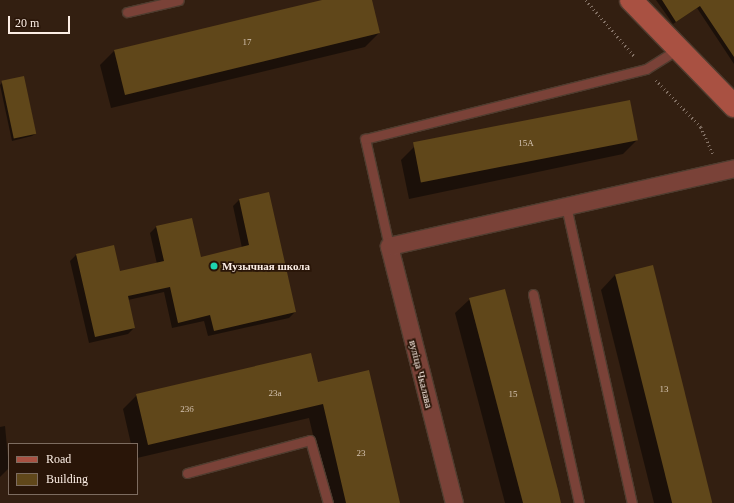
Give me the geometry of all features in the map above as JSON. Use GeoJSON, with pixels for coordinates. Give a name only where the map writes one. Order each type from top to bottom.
{"type":"FeatureCollection","features":[{"type":"Feature","properties":{"kind":"street"},"geometry":{"type":"LineString","coordinates":[[631,0],[734,106]]}},
{"type":"Feature","properties":{"kind":"street"},"geometry":{"type":"LineString","coordinates":[[389,246],[728,169]]}},
{"type":"Feature","properties":{"kind":"street","name":"вуліца Чкалава"},"geometry":{"type":"LineString","coordinates":[[389,246],[454,503]]}},
{"type":"Feature","properties":{"kind":"lane"},"geometry":{"type":"LineString","coordinates":[[127,12],[179,0]]}},
{"type":"Feature","properties":{"kind":"lane"},"geometry":{"type":"LineString","coordinates":[[389,246],[365,138],[646,69],[678,49]]}},
{"type":"Feature","properties":{"kind":"lane"},"geometry":{"type":"LineString","coordinates":[[566,206],[632,503]]}},
{"type":"Feature","properties":{"kind":"lane"},"geometry":{"type":"LineString","coordinates":[[533,294],[579,503]]}},
{"type":"Feature","properties":{"kind":"lane"},"geometry":{"type":"LineString","coordinates":[[187,473],[310,440],[328,503]]}},
{"type":"Feature","properties":{"kind":"path"},"geometry":{"type":"LineString","coordinates":[[586,0],[646,69],[702,127],[728,169]]}},
{"type":"Feature","properties":{"kind":"building"},"geometry":{"type":"Polygon","coordinates":[[[322,0],[372,0],[380,33],[125,95],[114,50],[322,0]]]}},
{"type":"Feature","properties":{"kind":"building"},"geometry":{"type":"Polygon","coordinates":[[[662,0],[734,0],[734,57],[700,6],[676,22],[662,0]]]}},
{"type":"Feature","properties":{"kind":"building"},"geometry":{"type":"Polygon","coordinates":[[[24,76],[36,134],[14,138],[2,81],[24,76]]]}},
{"type":"Feature","properties":{"kind":"building"},"geometry":{"type":"Polygon","coordinates":[[[630,100],[638,140],[421,182],[413,142],[630,100]]]}},
{"type":"Feature","properties":{"kind":"building","name":"Музычная школа"},"geometry":{"type":"Polygon","coordinates":[[[269,192],[296,312],[214,331],[210,315],[178,323],[170,287],[128,296],[135,328],[95,337],[76,254],[114,245],[120,271],[164,261],[156,226],[192,218],[201,257],[249,245],[239,199],[269,192]]]}},
{"type":"Feature","properties":{"kind":"building"},"geometry":{"type":"Polygon","coordinates":[[[653,265],[712,503],[672,503],[615,274],[653,265]]]}},
{"type":"Feature","properties":{"kind":"building"},"geometry":{"type":"Polygon","coordinates":[[[505,289],[561,503],[523,503],[469,298],[505,289]]]}},
{"type":"Feature","properties":{"kind":"building"},"geometry":{"type":"Polygon","coordinates":[[[311,353],[318,382],[369,370],[400,503],[346,503],[323,404],[148,445],[136,394],[311,353]]]}},
{"type":"Feature","properties":{"kind":"place","name":"Музычная школа"},"geometry":{"type":"Point","coordinates":[214,266]}}]}
